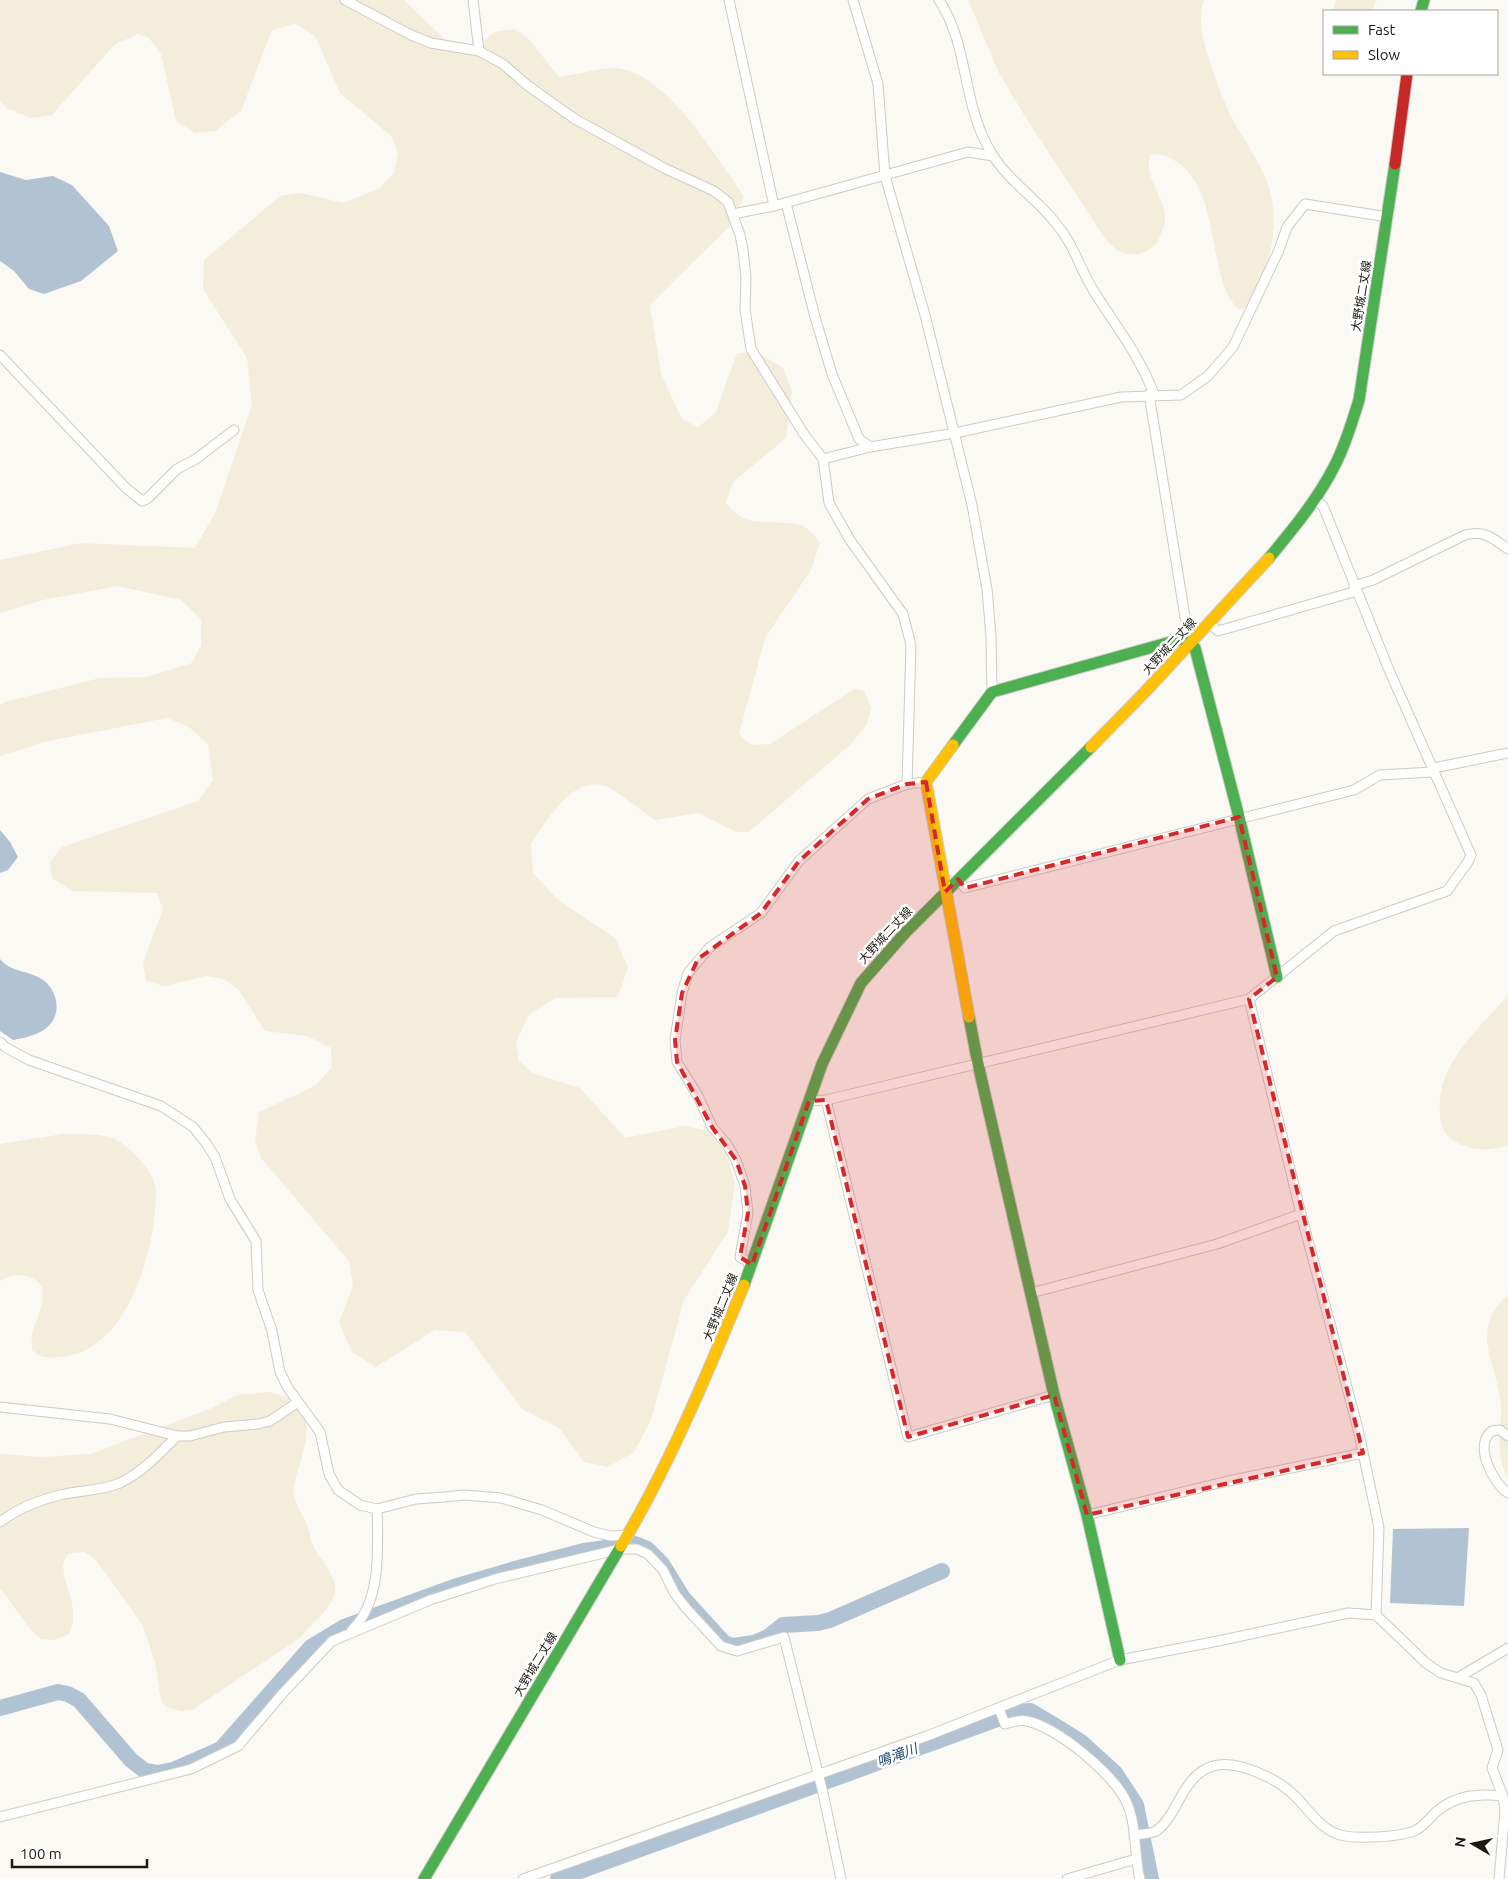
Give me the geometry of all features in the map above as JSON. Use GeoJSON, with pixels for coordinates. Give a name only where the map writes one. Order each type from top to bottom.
{"type":"FeatureCollection","features":[{"type":"Feature","properties":{"kind":"main road","name":"大野城二丈線"},"geometry":{"type":"LineString","coordinates":[[424,1879],[638,1518],[714,1358],[752,1265],[809,1101],[839,1025],[861,983],[875,965],[945,892],[1103,736],[1187,641],[1209,623],[1282,544],[1315,500],[1335,465],[1349,432],[1359,400],[1388,217],[1407,75]]}},
{"type":"Feature","properties":{"kind":"main road"},"geometry":{"type":"LineString","coordinates":[[1120,1660],[1087,1515],[1054,1395],[978,1064],[926,782],[992,692],[1187,641],[1195,648],[1239,817],[1277,977]]}},
{"type":"Feature","properties":{"kind":"street"},"geometry":{"type":"LineString","coordinates":[[345,0],[411,35],[431,43],[478,52],[503,64],[527,85],[576,119],[641,156],[714,191],[728,202],[743,250],[746,278],[745,309],[751,348],[804,434],[823,458],[829,503],[850,540],[903,614],[908,630],[911,645],[907,784]]}},
{"type":"Feature","properties":{"kind":"street"},"geometry":{"type":"LineString","coordinates":[[473,0],[478,52]]}},
{"type":"Feature","properties":{"kind":"street"},"geometry":{"type":"LineString","coordinates":[[729,0],[774,206]]}},
{"type":"Feature","properties":{"kind":"street"},"geometry":{"type":"LineString","coordinates":[[853,0],[878,84],[885,176],[926,315],[972,505],[987,589],[992,636],[992,692]]}},
{"type":"Feature","properties":{"kind":"street"},"geometry":{"type":"LineString","coordinates":[[939,0],[954,26],[967,90],[982,135],[993,156],[1015,182],[1054,220],[1075,250],[1095,294],[1116,321],[1143,367],[1153,391],[1149,394]]}},
{"type":"Feature","properties":{"kind":"street"},"geometry":{"type":"LineString","coordinates":[[733,214],[786,203],[968,152],[993,156]]}},
{"type":"Feature","properties":{"kind":"street"},"geometry":{"type":"LineString","coordinates":[[786,203],[815,317],[832,374],[858,438],[870,447]]}},
{"type":"Feature","properties":{"kind":"street"},"geometry":{"type":"LineString","coordinates":[[823,458],[870,447],[955,434],[1120,396],[1149,394],[1181,395],[1208,376],[1222,362],[1245,324],[1287,228],[1305,204],[1388,217]]}},
{"type":"Feature","properties":{"kind":"street"},"geometry":{"type":"LineString","coordinates":[[0,355],[126,488],[142,501],[148,499],[177,469],[196,459],[234,430]]}},
{"type":"Feature","properties":{"kind":"street"},"geometry":{"type":"LineString","coordinates":[[1149,394],[1186,623],[1187,641]]}},
{"type":"Feature","properties":{"kind":"street"},"geometry":{"type":"LineString","coordinates":[[809,1101],[826,1100],[1249,998],[1334,931],[1447,891],[1471,855],[1393,679],[1322,506],[1315,500]]}},
{"type":"Feature","properties":{"kind":"street"},"geometry":{"type":"LineString","coordinates":[[1209,623],[1218,631],[1356,588],[1465,535],[1478,532],[1490,537],[1508,550]]}},
{"type":"Feature","properties":{"kind":"street"},"geometry":{"type":"LineString","coordinates":[[958,880],[965,888],[1239,817],[1354,790],[1380,775],[1433,770],[1508,753]]}},
{"type":"Feature","properties":{"kind":"street"},"geometry":{"type":"LineString","coordinates":[[752,1265],[740,1257],[748,1213],[745,1186],[736,1160],[726,1143],[712,1127],[698,1096],[677,1062],[675,1040],[682,993],[688,973],[710,947],[761,913],[799,861],[868,799],[907,784],[926,782]]}},
{"type":"Feature","properties":{"kind":"street"},"geometry":{"type":"LineString","coordinates":[[1249,998],[1363,1453],[1379,1528],[1376,1615]]}},
{"type":"Feature","properties":{"kind":"street"},"geometry":{"type":"LineString","coordinates":[[0,1042],[5,1047],[29,1060],[161,1106],[193,1127],[215,1157],[230,1199],[256,1241],[261,1300],[272,1331],[280,1372],[298,1402],[320,1432],[329,1474],[334,1484],[360,1505],[377,1509],[444,1496],[464,1495],[501,1498],[542,1510],[594,1532],[611,1536],[628,1536]]}},
{"type":"Feature","properties":{"kind":"street"},"geometry":{"type":"LineString","coordinates":[[826,1100],[908,1437],[1054,1395]]}},
{"type":"Feature","properties":{"kind":"street"},"geometry":{"type":"LineString","coordinates":[[1031,1293],[1217,1244],[1302,1214]]}},
{"type":"Feature","properties":{"kind":"street"},"geometry":{"type":"LineString","coordinates":[[0,1407],[110,1419],[177,1436],[264,1422],[283,1413],[298,1402]]}},
{"type":"Feature","properties":{"kind":"street"},"geometry":{"type":"LineString","coordinates":[[1508,1436],[1500,1430],[1492,1431],[1487,1437],[1485,1447],[1490,1469],[1508,1493]]}},
{"type":"Feature","properties":{"kind":"street"},"geometry":{"type":"LineString","coordinates":[[0,1522],[36,1502],[61,1495],[99,1490],[121,1482],[145,1468],[177,1436]]}},
{"type":"Feature","properties":{"kind":"street"},"geometry":{"type":"LineString","coordinates":[[1087,1515],[1228,1481],[1363,1453]]}},
{"type":"Feature","properties":{"kind":"street"},"geometry":{"type":"LineString","coordinates":[[349,1632],[365,1616],[372,1593],[377,1553],[377,1509]]}},
{"type":"Feature","properties":{"kind":"street"},"geometry":{"type":"LineString","coordinates":[[0,1817],[191,1768],[238,1746],[314,1658],[332,1640],[349,1632],[439,1597],[495,1580],[620,1549],[638,1549],[648,1554],[663,1570],[675,1594],[721,1646],[737,1651],[784,1637],[823,1793],[841,1879]]}},
{"type":"Feature","properties":{"kind":"street"},"geometry":{"type":"LineString","coordinates":[[522,1879],[999,1709],[1120,1660],[1348,1613],[1376,1615],[1426,1663],[1441,1673],[1474,1683],[1488,1712],[1498,1750],[1492,1768],[1503,1796],[1506,1811],[1499,1879]]}},
{"type":"Feature","properties":{"kind":"street"},"geometry":{"type":"LineString","coordinates":[[1459,1678],[1508,1648]]}},
{"type":"Feature","properties":{"kind":"street"},"geometry":{"type":"LineString","coordinates":[[999,1709],[1005,1724],[1016,1720],[1028,1721],[1076,1748],[1099,1766],[1124,1798],[1134,1835],[1140,1879]]}},
{"type":"Feature","properties":{"kind":"street"},"geometry":{"type":"LineString","coordinates":[[1134,1835],[1155,1832],[1167,1819],[1178,1798],[1192,1780],[1212,1766],[1231,1764],[1249,1769],[1294,1795],[1320,1823],[1337,1834],[1360,1838],[1416,1830],[1451,1801],[1469,1795],[1503,1796]]}},
{"type":"Feature","properties":{"kind":"street"},"geometry":{"type":"LineString","coordinates":[[1067,1879],[1136,1859]]}},
{"type":"Feature","properties":{"kind":"highlighted area"},"geometry":{"type":"Polygon","coordinates":[[[926,782],[945,892],[958,879],[965,888],[1239,817],[1277,977],[1249,999],[1363,1453],[1087,1515],[1054,1395],[908,1437],[826,1100],[809,1101],[752,1265],[740,1257],[748,1213],[745,1186],[736,1160],[712,1127],[677,1062],[675,1040],[682,993],[698,959],[761,913],[799,861],[868,799],[907,784],[926,782]]]}},
{"type":"Feature","properties":{"kind":"shaded area"},"geometry":{"type":"Polygon","coordinates":[[[0,0],[404,0],[459,53],[472,52],[494,32],[514,29],[528,38],[559,77],[613,68],[632,72],[651,83],[670,98],[704,139],[744,196],[733,223],[650,305],[661,374],[682,419],[698,427],[715,414],[737,353],[757,352],[783,368],[792,392],[786,438],[733,482],[726,502],[741,517],[750,520],[803,526],[820,542],[811,570],[765,638],[739,734],[751,745],[770,744],[854,689],[864,691],[871,708],[867,724],[851,744],[749,832],[736,832],[698,813],[655,820],[610,788],[597,784],[585,786],[574,791],[554,811],[531,843],[533,873],[557,899],[615,938],[628,967],[618,997],[556,998],[529,1014],[516,1043],[519,1061],[532,1073],[580,1088],[625,1138],[685,1126],[709,1131],[725,1152],[735,1183],[728,1232],[684,1300],[651,1420],[634,1452],[608,1467],[584,1462],[559,1428],[522,1409],[465,1332],[435,1330],[376,1367],[352,1352],[339,1322],[353,1286],[349,1261],[261,1158],[255,1141],[259,1112],[315,1086],[332,1067],[331,1048],[307,1036],[265,1031],[238,989],[223,979],[206,976],[165,986],[146,981],[143,963],[163,909],[157,893],[72,891],[52,878],[50,862],[62,847],[198,801],[213,780],[208,744],[189,727],[167,718],[49,741],[0,756],[0,705],[5,702],[100,678],[147,677],[192,663],[201,645],[201,619],[181,600],[118,586],[43,600],[0,613],[0,560],[81,543],[195,548],[215,513],[252,405],[247,358],[203,289],[204,260],[280,196],[300,193],[344,203],[380,188],[394,173],[398,153],[391,136],[340,93],[315,36],[296,24],[272,30],[241,111],[215,131],[195,133],[176,121],[161,54],[149,38],[138,34],[114,45],[52,115],[31,118],[6,108],[0,100],[0,0]]]}},
{"type":"Feature","properties":{"kind":"shaded area"},"geometry":{"type":"Polygon","coordinates":[[[968,0],[1204,0],[1201,26],[1212,70],[1233,120],[1264,175],[1273,206],[1274,218],[1270,252],[1255,297],[1247,307],[1239,309],[1228,296],[1200,190],[1188,172],[1167,156],[1159,154],[1150,155],[1150,174],[1164,209],[1165,219],[1157,242],[1145,252],[1133,254],[1119,251],[1106,240],[1026,118],[999,73],[968,0]]]}},
{"type":"Feature","properties":{"kind":"shaded area"},"geometry":{"type":"Polygon","coordinates":[[[1337,0],[1377,0],[1372,10],[1332,10],[1337,0]]]}},
{"type":"Feature","properties":{"kind":"shaded area"},"geometry":{"type":"Polygon","coordinates":[[[1508,995],[1508,1145],[1488,1149],[1468,1147],[1452,1139],[1442,1127],[1440,1096],[1444,1080],[1461,1049],[1508,995]]]}},
{"type":"Feature","properties":{"kind":"shaded area"},"geometry":{"type":"Polygon","coordinates":[[[63,1134],[107,1137],[125,1145],[140,1159],[151,1176],[156,1191],[156,1201],[151,1240],[138,1284],[128,1306],[115,1325],[100,1341],[81,1352],[48,1358],[38,1355],[32,1350],[32,1334],[42,1302],[43,1294],[41,1287],[37,1281],[29,1277],[11,1276],[0,1281],[0,1144],[63,1134]]]}},
{"type":"Feature","properties":{"kind":"shaded area"},"geometry":{"type":"Polygon","coordinates":[[[1508,1295],[1508,1477],[1501,1460],[1501,1406],[1488,1348],[1487,1335],[1489,1321],[1496,1308],[1508,1295]]]}},
{"type":"Feature","properties":{"kind":"shaded area"},"geometry":{"type":"Polygon","coordinates":[[[268,1392],[287,1397],[299,1406],[305,1417],[307,1429],[305,1443],[293,1489],[313,1544],[329,1570],[335,1590],[331,1602],[323,1613],[300,1638],[192,1710],[181,1711],[166,1707],[161,1701],[155,1662],[142,1624],[95,1559],[85,1552],[69,1553],[64,1561],[63,1570],[73,1611],[73,1622],[69,1634],[54,1640],[41,1639],[31,1630],[0,1588],[0,1454],[42,1457],[91,1454],[212,1408],[237,1395],[268,1392]]]}},
{"type":"Feature","properties":{"kind":"water"},"geometry":{"type":"Polygon","coordinates":[[[0,172],[26,180],[53,176],[72,185],[109,226],[118,251],[81,281],[44,294],[29,289],[14,271],[0,261],[0,172]]]}},
{"type":"Feature","properties":{"kind":"water"},"geometry":{"type":"Polygon","coordinates":[[[0,830],[10,842],[18,857],[8,870],[0,873],[0,830]]]}},
{"type":"Feature","properties":{"kind":"water"},"geometry":{"type":"Polygon","coordinates":[[[0,959],[13,969],[43,980],[54,994],[57,1005],[52,1022],[32,1036],[13,1040],[0,1031],[0,959]]]}},
{"type":"Feature","properties":{"kind":"water"},"geometry":{"type":"Polygon","coordinates":[[[1469,1528],[1464,1606],[1390,1603],[1393,1529],[1469,1528]]]}},
{"type":"Feature","properties":{"kind":"waterway"},"geometry":{"type":"LineString","coordinates":[[0,1708],[58,1692],[68,1694],[79,1700],[131,1760],[145,1771],[157,1773],[173,1770],[221,1749],[311,1647],[344,1627],[454,1587],[584,1551],[635,1544],[647,1549],[662,1564],[683,1598],[724,1643],[733,1646],[754,1643],[768,1637],[783,1625],[818,1623],[830,1620],[942,1571]]}},
{"type":"Feature","properties":{"kind":"waterway","name":"鳴滝川"},"geometry":{"type":"LineString","coordinates":[[558,1879],[1014,1713],[1030,1711],[1081,1742],[1115,1773],[1136,1805],[1151,1879]]}},
{"type":"Feature","properties":{"kind":"traffic: fast"},"geometry":{"type":"LineString","coordinates":[[1421,10],[1424,0]]}},
{"type":"Feature","properties":{"kind":"traffic: fast"},"geometry":{"type":"LineString","coordinates":[[1269,558],[1321,490],[1346,441],[1359,400],[1395,164]]}},
{"type":"Feature","properties":{"kind":"traffic: fast"},"geometry":{"type":"LineString","coordinates":[[953,745],[992,692],[1185,638],[1195,648],[1239,817],[1277,977]]}},
{"type":"Feature","properties":{"kind":"traffic: fast"},"geometry":{"type":"LineString","coordinates":[[744,1285],[822,1064],[861,983],[905,933],[1091,747]]}},
{"type":"Feature","properties":{"kind":"traffic: fast"},"geometry":{"type":"LineString","coordinates":[[969,1017],[978,1064],[1054,1395],[1087,1515],[1120,1660]]}},
{"type":"Feature","properties":{"kind":"traffic: fast"},"geometry":{"type":"LineString","coordinates":[[424,1879],[621,1546]]}},
{"type":"Feature","properties":{"kind":"traffic: slow"},"geometry":{"type":"LineString","coordinates":[[1091,747],[1145,692],[1269,558]]}},
{"type":"Feature","properties":{"kind":"traffic: slow"},"geometry":{"type":"LineString","coordinates":[[953,745],[926,782],[969,1017]]}},
{"type":"Feature","properties":{"kind":"traffic: slow"},"geometry":{"type":"LineString","coordinates":[[621,1546],[672,1451],[744,1285]]}},
{"type":"Feature","properties":{"kind":"traffic: jam"},"geometry":{"type":"LineString","coordinates":[[1395,164],[1407,75]]}}]}
